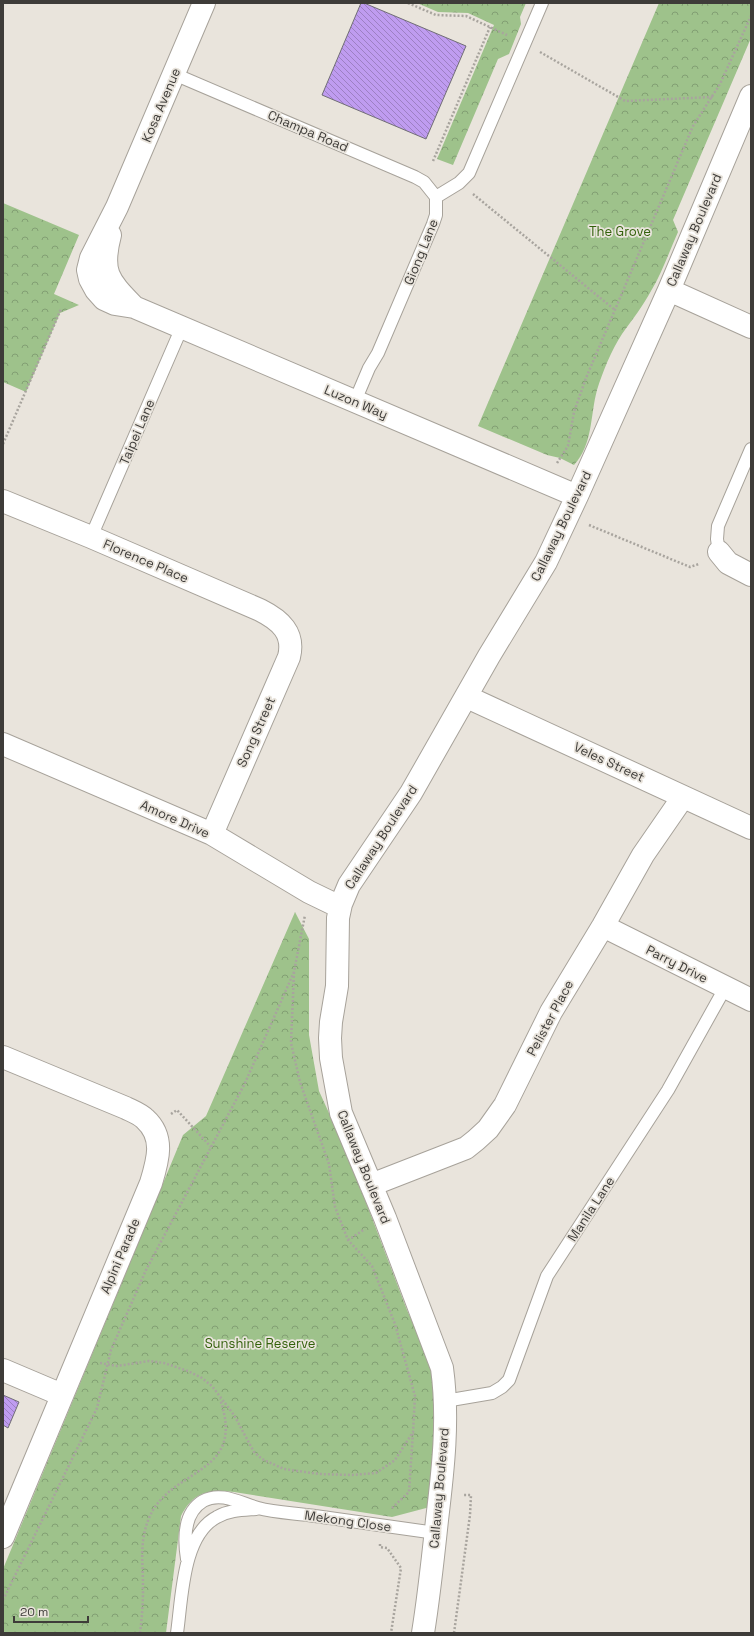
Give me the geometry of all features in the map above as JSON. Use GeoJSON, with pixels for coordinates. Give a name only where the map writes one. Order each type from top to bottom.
{"type":"FeatureCollection","features":[{"type":"Feature","properties":{"kind":"street","name":"Kosa Avenue"},"geometry":{"type":"LineString","coordinates":[[99,276],[105,262],[106,250],[117,207],[204,3]]}},
{"type":"Feature","properties":{"kind":"street","name":"Callaway Boulevard"},"geometry":{"type":"LineString","coordinates":[[423,1633],[436,1533],[445,1430],[445,1401],[442,1368],[371,1185],[341,1113],[331,1058],[330,1038],[337,986],[338,918],[340,907],[349,885],[411,793],[489,656],[546,562],[578,496],[669,290],[751,96]]}},
{"type":"Feature","properties":{"kind":"street","name":"Luzon Way"},"geometry":{"type":"LineString","coordinates":[[99,276],[113,284],[134,307],[578,496]]}},
{"type":"Feature","properties":{"kind":"street"},"geometry":{"type":"LineString","coordinates":[[669,290],[751,327]]}},
{"type":"Feature","properties":{"kind":"street","name":"Florence Place"},"geometry":{"type":"LineString","coordinates":[[3,501],[91,537],[260,610],[272,616],[285,628]]}},
{"type":"Feature","properties":{"kind":"street"},"geometry":{"type":"LineString","coordinates":[[721,555],[734,567],[751,575]]}},
{"type":"Feature","properties":{"kind":"street","name":"Song Street"},"geometry":{"type":"LineString","coordinates":[[212,834],[289,657],[292,648],[285,628]]}},
{"type":"Feature","properties":{"kind":"street","name":"Veles Street"},"geometry":{"type":"LineString","coordinates":[[467,697],[751,828]]}},
{"type":"Feature","properties":{"kind":"street","name":"Amore Drive"},"geometry":{"type":"LineString","coordinates":[[3,744],[212,834],[309,892],[340,907]]}},
{"type":"Feature","properties":{"kind":"street","name":"Pelister Place"},"geometry":{"type":"LineString","coordinates":[[371,1185],[466,1148],[488,1129],[505,1106],[551,1012],[603,926],[643,855],[684,797]]}},
{"type":"Feature","properties":{"kind":"street","name":"Parry Drive"},"geometry":{"type":"LineString","coordinates":[[603,926],[751,1000]]}},
{"type":"Feature","properties":{"kind":"street","name":"Alpini Parade"},"geometry":{"type":"LineString","coordinates":[[3,1057],[126,1108],[144,1118],[156,1132],[158,1148],[157,1164],[151,1183],[3,1537]]}},
{"type":"Feature","properties":{"kind":"street"},"geometry":{"type":"LineString","coordinates":[[3,1370],[62,1395]]}},
{"type":"Feature","properties":{"kind":"lane"},"geometry":{"type":"LineString","coordinates":[[436,197],[462,180],[469,173],[542,3]]}},
{"type":"Feature","properties":{"kind":"lane","name":"Champa Road"},"geometry":{"type":"LineString","coordinates":[[174,74],[415,177],[424,182],[436,197]]}},
{"type":"Feature","properties":{"kind":"lane","name":"Giong Lane"},"geometry":{"type":"LineString","coordinates":[[355,401],[369,368],[378,353],[433,224],[436,215],[436,197]]}},
{"type":"Feature","properties":{"kind":"lane","name":"Taipei Lane"},"geometry":{"type":"LineString","coordinates":[[91,537],[182,327]]}},
{"type":"Feature","properties":{"kind":"lane"},"geometry":{"type":"LineString","coordinates":[[721,555],[717,539],[718,526],[751,449]]}},
{"type":"Feature","properties":{"kind":"lane","name":"Manila Lane"},"geometry":{"type":"LineString","coordinates":[[445,1401],[492,1393],[502,1387],[509,1380],[547,1276],[668,1090],[725,988]]}},
{"type":"Feature","properties":{"kind":"lane","name":"Mekong Close"},"geometry":{"type":"LineString","coordinates":[[188,1559],[185,1542],[190,1515],[195,1507],[203,1501],[214,1497],[229,1498],[259,1508],[436,1533]]}},
{"type":"Feature","properties":{"kind":"lane","name":"Mekong Close"},"geometry":{"type":"LineString","coordinates":[[177,1633],[188,1559],[200,1532],[206,1524],[228,1512],[259,1508]]}},
{"type":"Feature","properties":{"kind":"path"},"geometry":{"type":"LineString","coordinates":[[408,3],[436,15],[466,16],[525,44],[625,100],[713,97]]}},
{"type":"Feature","properties":{"kind":"path"},"geometry":{"type":"LineString","coordinates":[[547,482],[557,462],[568,446],[578,398],[693,126],[697,118],[713,97],[751,16]]}},
{"type":"Feature","properties":{"kind":"path"},"geometry":{"type":"LineString","coordinates":[[433,161],[490,27]]}},
{"type":"Feature","properties":{"kind":"path"},"geometry":{"type":"LineString","coordinates":[[462,180],[473,194],[615,310]]}},
{"type":"Feature","properties":{"kind":"path"},"geometry":{"type":"LineString","coordinates":[[3,444],[61,309]]}},
{"type":"Feature","properties":{"kind":"path"},"geometry":{"type":"LineString","coordinates":[[568,516],[690,567],[721,555]]}},
{"type":"Feature","properties":{"kind":"path"},"geometry":{"type":"LineString","coordinates":[[80,1354],[106,1365],[117,1366],[149,1361],[164,1363],[188,1370],[212,1386],[234,1415],[254,1452],[262,1459],[284,1469],[319,1474],[346,1475],[376,1473],[395,1460],[413,1432],[415,1396],[395,1324],[372,1266],[348,1240],[335,1208],[329,1164],[300,1082],[291,1043],[294,972],[309,892]]}},
{"type":"Feature","properties":{"kind":"path"},"geometry":{"type":"LineString","coordinates":[[3,1600],[97,1408],[106,1365],[111,1350],[146,1270],[245,1082],[294,972]]}},
{"type":"Feature","properties":{"kind":"path"},"geometry":{"type":"LineString","coordinates":[[177,1110],[211,1147]]}},
{"type":"Feature","properties":{"kind":"path"},"geometry":{"type":"LineString","coordinates":[[440,1494],[471,1495],[468,1538],[454,1633]]}},
{"type":"Feature","properties":{"kind":"green space"},"geometry":{"type":"Polygon","coordinates":[[[417,3],[526,3],[520,17],[521,24],[509,54],[498,59],[453,165],[437,159],[494,25],[468,13],[438,12],[417,3]]]}},
{"type":"Feature","properties":{"kind":"green space","name":"The Grove"},"geometry":{"type":"Polygon","coordinates":[[[659,3],[751,3],[751,38],[673,220],[678,232],[662,270],[644,302],[622,334],[605,368],[597,390],[588,439],[585,448],[574,465],[560,458],[547,455],[478,426],[659,3]]]}},
{"type":"Feature","properties":{"kind":"green space"},"geometry":{"type":"Polygon","coordinates":[[[3,203],[79,235],[54,294],[79,305],[60,313],[26,392],[3,382],[3,203]]]}},
{"type":"Feature","properties":{"kind":"green space","name":"Sunshine Reserve"},"geometry":{"type":"Polygon","coordinates":[[[295,912],[309,939],[309,1035],[319,1091],[348,1155],[407,1310],[426,1352],[433,1380],[436,1412],[430,1507],[392,1517],[234,1492],[209,1492],[196,1497],[181,1516],[166,1633],[3,1633],[3,1569],[183,1135],[206,1116],[295,912]]]}},
{"type":"Feature","properties":{"kind":"building"},"geometry":{"type":"Polygon","coordinates":[[[361,3],[466,46],[426,139],[322,95],[361,3]]]}},
{"type":"Feature","properties":{"kind":"building"},"geometry":{"type":"Polygon","coordinates":[[[3,1395],[19,1402],[8,1428],[3,1425],[3,1395]]]}}]}
